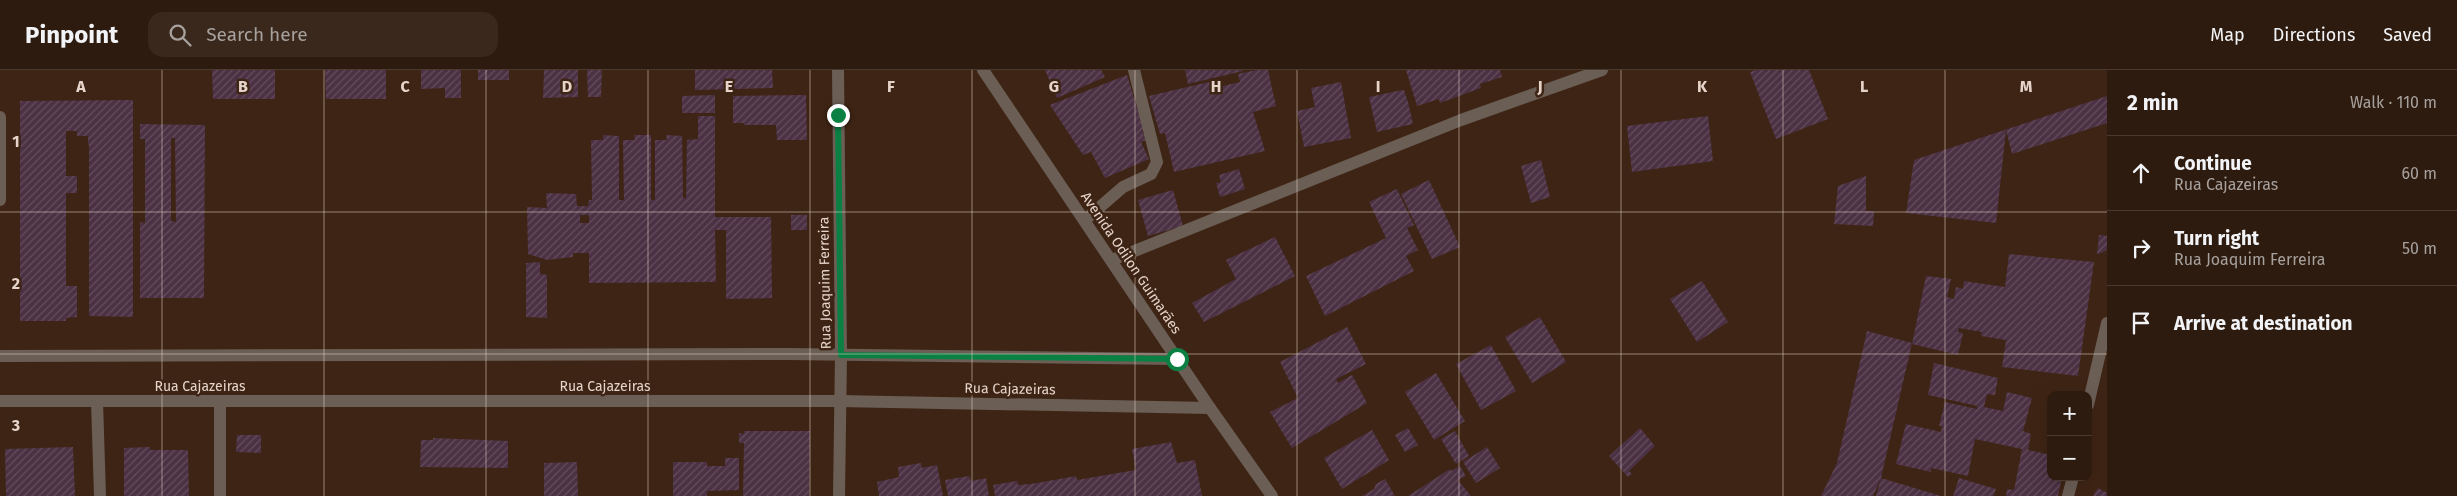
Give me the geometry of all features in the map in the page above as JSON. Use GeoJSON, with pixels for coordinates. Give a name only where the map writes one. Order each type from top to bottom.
{"type":"FeatureCollection","features":[{"type":"Feature","properties":{"kind":"street","name":"Rua Joaquim Ferreira"},"geometry":{"type":"LineString","coordinates":[[838,70],[841,355],[839,496]]}},
{"type":"Feature","properties":{"kind":"street","name":"Avenida Odilon Guimarães"},"geometry":{"type":"LineString","coordinates":[[983,70],[1210,408],[1272,496]]}},
{"type":"Feature","properties":{"kind":"street"},"geometry":{"type":"LineString","coordinates":[[1085,220],[1123,187],[1151,174],[1157,162],[1134,70]]}},
{"type":"Feature","properties":{"kind":"street"},"geometry":{"type":"LineString","coordinates":[[1112,260],[1461,120],[1602,70]]}},
{"type":"Feature","properties":{"kind":"street"},"geometry":{"type":"LineString","coordinates":[[0,117],[0,200]]}},
{"type":"Feature","properties":{"kind":"street"},"geometry":{"type":"LineString","coordinates":[[2091,391],[2107,323]]}},
{"type":"Feature","properties":{"kind":"street"},"geometry":{"type":"LineString","coordinates":[[0,356],[841,355],[1177,359]]}},
{"type":"Feature","properties":{"kind":"street","name":"Rua Cajazeiras"},"geometry":{"type":"LineString","coordinates":[[0,401],[839,401],[1210,408]]}},
{"type":"Feature","properties":{"kind":"street"},"geometry":{"type":"LineString","coordinates":[[98,401],[100,496]]}},
{"type":"Feature","properties":{"kind":"street"},"geometry":{"type":"LineString","coordinates":[[220,401],[220,496]]}},
{"type":"Feature","properties":{"kind":"street"},"geometry":{"type":"LineString","coordinates":[[2068,496],[2071,481]]}},
{"type":"Feature","properties":{"kind":"building"},"geometry":{"type":"Polygon","coordinates":[[[212,70],[275,70],[275,99],[213,99],[212,70]]]}},
{"type":"Feature","properties":{"kind":"building"},"geometry":{"type":"Polygon","coordinates":[[[325,70],[386,70],[386,99],[326,99],[325,70]]]}},
{"type":"Feature","properties":{"kind":"building"},"geometry":{"type":"Polygon","coordinates":[[[421,70],[461,70],[461,98],[445,98],[445,88],[421,89],[421,70]]]}},
{"type":"Feature","properties":{"kind":"building"},"geometry":{"type":"Polygon","coordinates":[[[478,70],[509,70],[509,80],[478,80],[478,70]]]}},
{"type":"Feature","properties":{"kind":"building"},"geometry":{"type":"Polygon","coordinates":[[[544,70],[578,70],[578,97],[543,98],[544,70]]]}},
{"type":"Feature","properties":{"kind":"building"},"geometry":{"type":"Polygon","coordinates":[[[587,70],[602,70],[601,97],[588,97],[587,70]]]}},
{"type":"Feature","properties":{"kind":"building"},"geometry":{"type":"Polygon","coordinates":[[[695,70],[772,70],[773,88],[695,90],[695,70]]]}},
{"type":"Feature","properties":{"kind":"building"},"geometry":{"type":"Polygon","coordinates":[[[1045,70],[1101,70],[1105,77],[1057,98],[1045,70]]]}},
{"type":"Feature","properties":{"kind":"building"},"geometry":{"type":"Polygon","coordinates":[[[1185,70],[1243,70],[1243,71],[1188,84],[1185,70]]]}},
{"type":"Feature","properties":{"kind":"building"},"geometry":{"type":"Polygon","coordinates":[[[1256,70],[1268,70],[1276,106],[1253,112],[1265,151],[1174,172],[1165,133],[1160,134],[1149,96],[1213,81],[1215,88],[1240,82],[1238,74],[1256,70]]]}},
{"type":"Feature","properties":{"kind":"building"},"geometry":{"type":"Polygon","coordinates":[[[1406,70],[1500,70],[1502,77],[1480,84],[1481,88],[1440,103],[1439,99],[1417,106],[1406,70]]]}},
{"type":"Feature","properties":{"kind":"building"},"geometry":{"type":"Polygon","coordinates":[[[1756,70],[1809,70],[1828,119],[1776,139],[1750,72],[1756,70]]]}},
{"type":"Feature","properties":{"kind":"building"},"geometry":{"type":"Polygon","coordinates":[[[1127,75],[1144,130],[1142,131],[1146,140],[1141,142],[1149,159],[1105,178],[1091,152],[1083,155],[1050,105],[1127,75]]]}},
{"type":"Feature","properties":{"kind":"building"},"geometry":{"type":"Polygon","coordinates":[[[1341,82],[1351,138],[1304,147],[1297,111],[1315,107],[1311,88],[1341,82]]]}},
{"type":"Feature","properties":{"kind":"building"},"geometry":{"type":"Polygon","coordinates":[[[1404,90],[1408,102],[1413,124],[1377,132],[1369,97],[1404,90]]]}},
{"type":"Feature","properties":{"kind":"building"},"geometry":{"type":"Polygon","coordinates":[[[715,95],[715,113],[682,113],[682,96],[715,95]]]}},
{"type":"Feature","properties":{"kind":"building"},"geometry":{"type":"Polygon","coordinates":[[[806,95],[807,140],[777,140],[776,125],[733,123],[733,96],[806,95]]]}},
{"type":"Feature","properties":{"kind":"building"},"geometry":{"type":"Polygon","coordinates":[[[2107,96],[2107,123],[2012,154],[2006,130],[1996,223],[1906,213],[1914,160],[2107,96]]]}},
{"type":"Feature","properties":{"kind":"building"},"geometry":{"type":"Polygon","coordinates":[[[133,100],[133,317],[89,316],[88,136],[77,136],[77,131],[66,131],[66,176],[77,176],[77,193],[66,193],[66,286],[77,286],[77,317],[66,318],[66,321],[20,321],[20,101],[133,100]]]}},
{"type":"Feature","properties":{"kind":"building"},"geometry":{"type":"Polygon","coordinates":[[[698,116],[715,116],[715,217],[771,217],[772,298],[726,299],[726,230],[715,230],[716,282],[589,283],[589,253],[573,253],[573,257],[547,260],[528,254],[527,207],[547,208],[546,193],[576,194],[577,206],[588,206],[589,200],[592,200],[591,140],[603,140],[603,135],[619,136],[619,200],[624,200],[623,140],[635,140],[634,135],[651,135],[651,200],[655,200],[655,140],[667,140],[666,135],[682,136],[683,198],[686,198],[687,140],[698,139],[698,116]],[[580,215],[580,223],[589,223],[589,215],[580,215]]]}},
{"type":"Feature","properties":{"kind":"building"},"geometry":{"type":"Polygon","coordinates":[[[1708,116],[1713,161],[1632,172],[1627,126],[1708,116]]]}},
{"type":"Feature","properties":{"kind":"building"},"geometry":{"type":"Polygon","coordinates":[[[140,124],[205,125],[204,298],[140,298],[140,222],[145,223],[145,139],[140,139],[140,124]],[[171,138],[171,221],[176,222],[175,138],[171,138]]]}},
{"type":"Feature","properties":{"kind":"building"},"geometry":{"type":"Polygon","coordinates":[[[1541,160],[1550,197],[1531,203],[1521,166],[1541,160]]]}},
{"type":"Feature","properties":{"kind":"building"},"geometry":{"type":"Polygon","coordinates":[[[1239,169],[1245,189],[1220,197],[1216,183],[1221,182],[1219,175],[1239,169]]]}},
{"type":"Feature","properties":{"kind":"building"},"geometry":{"type":"Polygon","coordinates":[[[1866,176],[1866,211],[1874,211],[1873,226],[1834,224],[1838,186],[1866,176]]]}},
{"type":"Feature","properties":{"kind":"building"},"geometry":{"type":"Polygon","coordinates":[[[1429,180],[1460,247],[1432,259],[1401,194],[1429,180]]]}},
{"type":"Feature","properties":{"kind":"building"},"geometry":{"type":"Polygon","coordinates":[[[1397,189],[1414,225],[1407,228],[1418,250],[1406,256],[1414,271],[1325,316],[1306,276],[1386,238],[1369,202],[1397,189]]]}},
{"type":"Feature","properties":{"kind":"building"},"geometry":{"type":"Polygon","coordinates":[[[1173,190],[1183,226],[1148,236],[1138,200],[1173,190]]]}},
{"type":"Feature","properties":{"kind":"building"},"geometry":{"type":"Polygon","coordinates":[[[791,215],[807,215],[807,230],[791,230],[791,215]]]}},
{"type":"Feature","properties":{"kind":"building"},"geometry":{"type":"Polygon","coordinates":[[[2099,235],[2107,236],[2107,250],[2097,254],[2099,235]]]}},
{"type":"Feature","properties":{"kind":"building"},"geometry":{"type":"Polygon","coordinates":[[[1275,237],[1295,276],[1204,322],[1192,303],[1236,279],[1226,260],[1275,237]]]}},
{"type":"Feature","properties":{"kind":"building"},"geometry":{"type":"Polygon","coordinates":[[[2009,254],[2094,262],[2078,376],[2002,367],[2006,340],[1981,336],[1982,332],[1959,328],[1958,332],[1963,333],[1958,355],[1912,344],[1926,276],[1951,279],[1947,297],[1954,299],[1956,287],[1963,289],[1964,281],[2005,287],[2009,254]]]}},
{"type":"Feature","properties":{"kind":"building"},"geometry":{"type":"Polygon","coordinates":[[[540,262],[540,274],[547,275],[547,318],[526,317],[526,263],[540,262]]]}},
{"type":"Feature","properties":{"kind":"building"},"geometry":{"type":"Polygon","coordinates":[[[1702,281],[1728,322],[1697,342],[1670,299],[1702,281]]]}},
{"type":"Feature","properties":{"kind":"building"},"geometry":{"type":"Polygon","coordinates":[[[1540,317],[1566,362],[1532,383],[1505,337],[1540,317]]]}},
{"type":"Feature","properties":{"kind":"building"},"geometry":{"type":"Polygon","coordinates":[[[1347,327],[1366,364],[1336,379],[1338,383],[1352,375],[1367,403],[1292,448],[1270,412],[1298,398],[1280,362],[1347,327]]]}},
{"type":"Feature","properties":{"kind":"building"},"geometry":{"type":"Polygon","coordinates":[[[1867,331],[1912,343],[1881,478],[1873,496],[1821,496],[1837,463],[1867,331]]]}},
{"type":"Feature","properties":{"kind":"building"},"geometry":{"type":"Polygon","coordinates":[[[1491,345],[1516,391],[1481,410],[1456,364],[1491,345]]]}},
{"type":"Feature","properties":{"kind":"building"},"geometry":{"type":"Polygon","coordinates":[[[1934,363],[1998,378],[1995,395],[1987,394],[1984,407],[2003,411],[2007,392],[2032,398],[2023,431],[2031,434],[2028,450],[2047,454],[2047,481],[2061,481],[2058,496],[2006,496],[2007,489],[2014,490],[2022,449],[1975,439],[1968,476],[1931,468],[1931,472],[1896,464],[1906,424],[1941,432],[1942,426],[1939,426],[1945,402],[1977,409],[1977,406],[1928,395],[1934,363]]]}},
{"type":"Feature","properties":{"kind":"building"},"geometry":{"type":"Polygon","coordinates":[[[1436,373],[1465,421],[1434,440],[1405,392],[1436,373]]]}},
{"type":"Feature","properties":{"kind":"building"},"geometry":{"type":"Polygon","coordinates":[[[1408,428],[1418,445],[1405,452],[1395,435],[1408,428]]]}},
{"type":"Feature","properties":{"kind":"building"},"geometry":{"type":"Polygon","coordinates":[[[1640,428],[1655,446],[1629,471],[1632,474],[1628,477],[1609,456],[1640,428]]]}},
{"type":"Feature","properties":{"kind":"building"},"geometry":{"type":"Polygon","coordinates":[[[1372,430],[1389,460],[1342,489],[1324,458],[1372,430]]]}},
{"type":"Feature","properties":{"kind":"building"},"geometry":{"type":"Polygon","coordinates":[[[744,431],[810,431],[809,496],[743,496],[744,443],[739,443],[739,433],[744,434],[744,431]]]}},
{"type":"Feature","properties":{"kind":"building"},"geometry":{"type":"Polygon","coordinates":[[[1455,431],[1469,456],[1456,464],[1441,439],[1455,431]]]}},
{"type":"Feature","properties":{"kind":"building"},"geometry":{"type":"Polygon","coordinates":[[[237,435],[261,435],[261,453],[236,452],[237,435]]]}},
{"type":"Feature","properties":{"kind":"building"},"geometry":{"type":"Polygon","coordinates":[[[433,438],[508,441],[508,468],[420,467],[421,440],[433,440],[433,438]]]}},
{"type":"Feature","properties":{"kind":"building"},"geometry":{"type":"Polygon","coordinates":[[[1171,442],[1177,463],[1195,460],[1202,496],[995,496],[993,485],[1017,481],[1018,485],[1031,484],[1076,476],[1077,480],[1136,470],[1132,449],[1171,442]]]}},
{"type":"Feature","properties":{"kind":"building"},"geometry":{"type":"Polygon","coordinates":[[[73,447],[75,496],[6,496],[5,449],[73,447]]]}},
{"type":"Feature","properties":{"kind":"building"},"geometry":{"type":"Polygon","coordinates":[[[150,447],[150,450],[188,450],[189,496],[124,496],[124,448],[150,447]]]}},
{"type":"Feature","properties":{"kind":"building"},"geometry":{"type":"Polygon","coordinates":[[[1487,447],[1500,468],[1476,483],[1463,462],[1487,447]]]}},
{"type":"Feature","properties":{"kind":"building"},"geometry":{"type":"Polygon","coordinates":[[[725,458],[739,458],[739,490],[707,491],[707,496],[673,496],[673,462],[707,462],[707,466],[725,466],[725,458]]]}},
{"type":"Feature","properties":{"kind":"building"},"geometry":{"type":"Polygon","coordinates":[[[577,462],[578,496],[544,496],[544,463],[577,462]]]}},
{"type":"Feature","properties":{"kind":"building"},"geometry":{"type":"Polygon","coordinates":[[[921,463],[922,468],[937,465],[943,496],[879,496],[877,482],[899,477],[898,467],[921,463]]]}},
{"type":"Feature","properties":{"kind":"building"},"geometry":{"type":"Polygon","coordinates":[[[1460,466],[1466,476],[1458,480],[1471,496],[1408,496],[1450,469],[1451,471],[1460,466]]]}},
{"type":"Feature","properties":{"kind":"building"},"geometry":{"type":"Polygon","coordinates":[[[969,476],[971,481],[986,478],[989,496],[948,496],[945,480],[969,476]]]}},
{"type":"Feature","properties":{"kind":"building"},"geometry":{"type":"Polygon","coordinates":[[[1881,478],[1941,496],[1876,496],[1881,478]]]}},
{"type":"Feature","properties":{"kind":"building"},"geometry":{"type":"Polygon","coordinates":[[[1959,478],[1996,489],[1993,496],[1953,496],[1959,478]]]}},
{"type":"Feature","properties":{"kind":"building"},"geometry":{"type":"Polygon","coordinates":[[[1385,479],[1395,496],[1362,496],[1374,489],[1376,484],[1385,479]]]}},
{"type":"Feature","properties":{"kind":"building"},"geometry":{"type":"Polygon","coordinates":[[[2098,488],[2107,493],[2107,496],[2093,496],[2098,488]]]}},
{"type":"Feature","properties":{"kind":"route"},"geometry":{"type":"LineString","coordinates":[[838,115],[841,355],[1177,359]]}}]}
